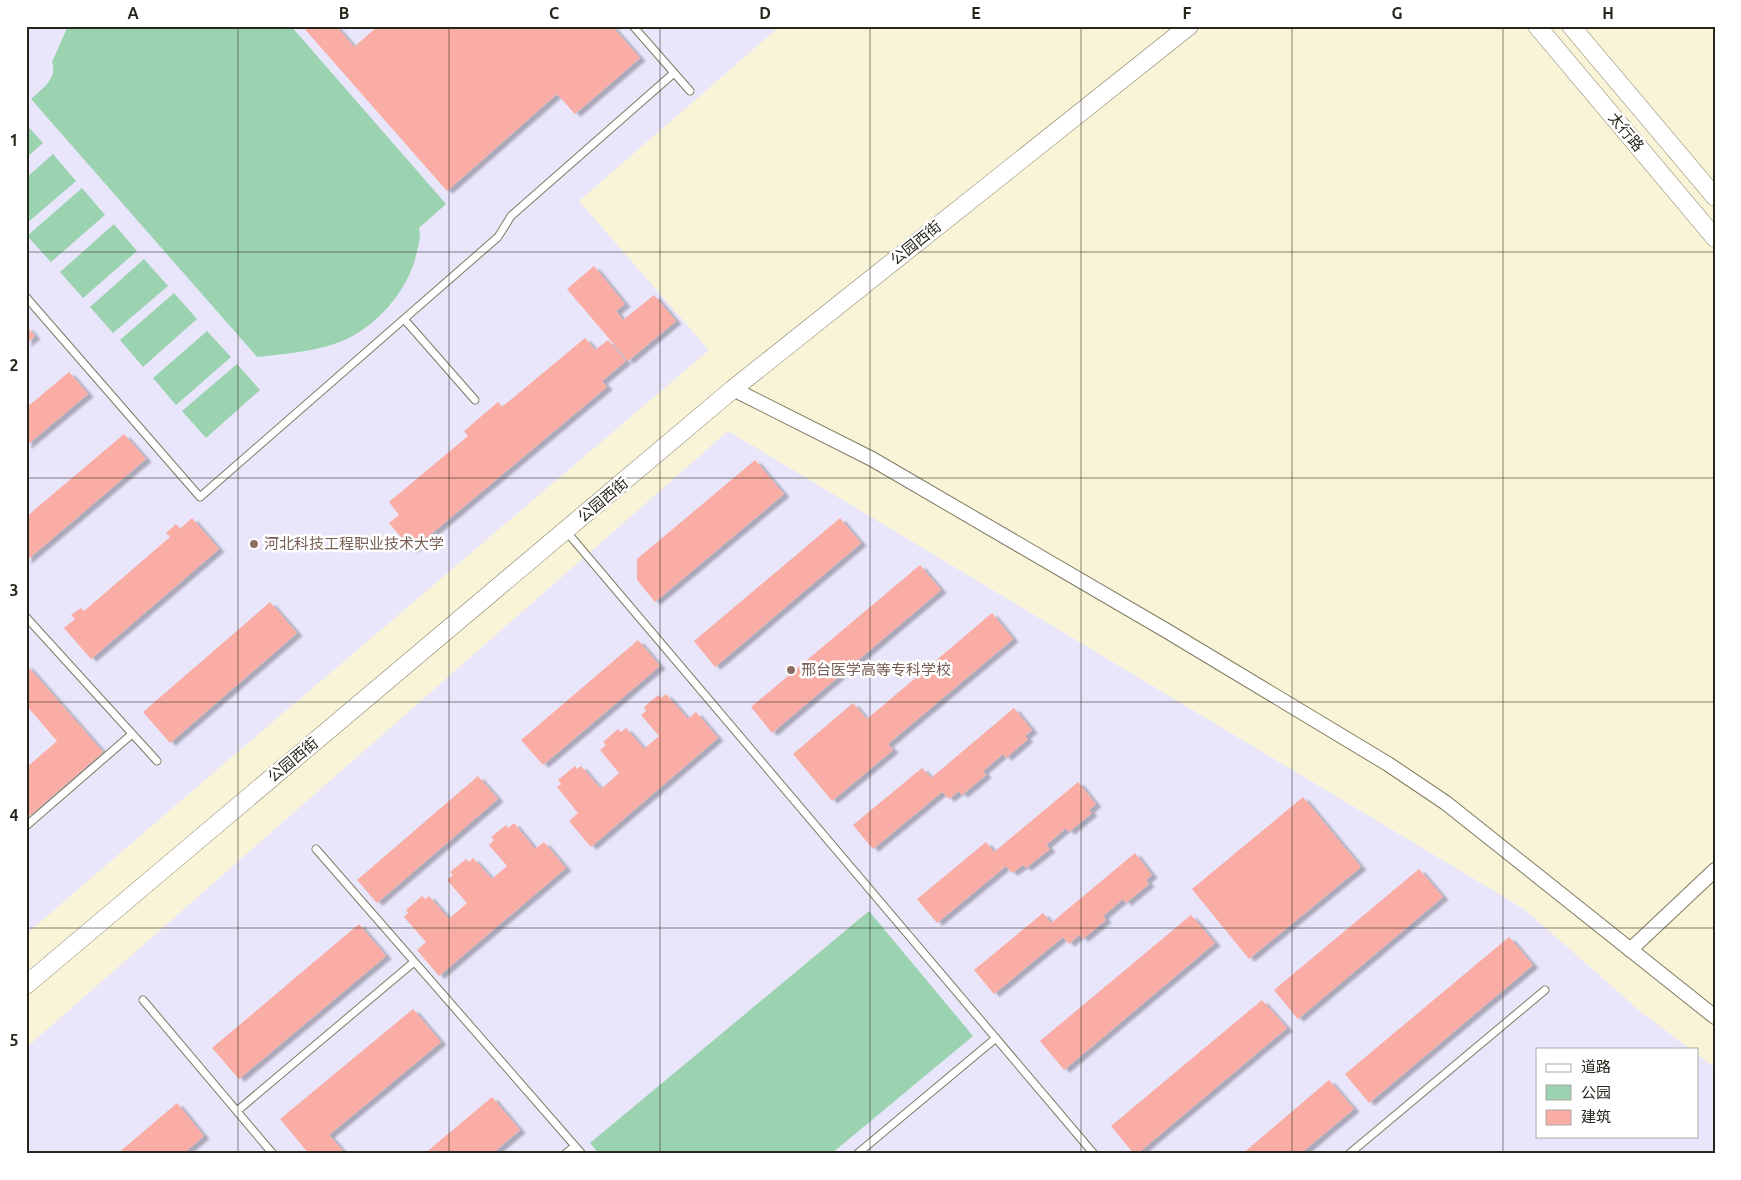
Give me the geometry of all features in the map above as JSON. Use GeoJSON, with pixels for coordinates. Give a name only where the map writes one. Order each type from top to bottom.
{"type":"FeatureCollection","features":[{"type":"Feature","properties":{"kind":"street","name":"公园西街"},"geometry":{"type":"LineString","coordinates":[[26,985],[734,389],[1189,26]]}},
{"type":"Feature","properties":{"kind":"street","name":"太行路"},"geometry":{"type":"LineString","coordinates":[[1537,26],[1715,238]]}},
{"type":"Feature","properties":{"kind":"street","name":"太行路"},"geometry":{"type":"LineString","coordinates":[[1571,26],[1715,197]]}},
{"type":"Feature","properties":{"kind":"street"},"geometry":{"type":"LineString","coordinates":[[734,389],[872,459],[1167,631],[1388,764],[1446,803],[1715,1017]]}},
{"type":"Feature","properties":{"kind":"street"},"geometry":{"type":"LineString","coordinates":[[1630,950],[1715,870]]}},
{"type":"Feature","properties":{"kind":"lane"},"geometry":{"type":"LineString","coordinates":[[633,26],[690,92]]}},
{"type":"Feature","properties":{"kind":"lane"},"geometry":{"type":"LineString","coordinates":[[26,297],[200,497],[498,237],[511,216],[674,73]]}},
{"type":"Feature","properties":{"kind":"lane"},"geometry":{"type":"LineString","coordinates":[[404,319],[475,400]]}},
{"type":"Feature","properties":{"kind":"lane"},"geometry":{"type":"LineString","coordinates":[[566,531],[1094,1154]]}},
{"type":"Feature","properties":{"kind":"lane"},"geometry":{"type":"LineString","coordinates":[[26,617],[157,761]]}},
{"type":"Feature","properties":{"kind":"lane"},"geometry":{"type":"LineString","coordinates":[[26,826],[132,734]]}},
{"type":"Feature","properties":{"kind":"lane"},"geometry":{"type":"LineString","coordinates":[[316,849],[582,1154]]}},
{"type":"Feature","properties":{"kind":"lane"},"geometry":{"type":"LineString","coordinates":[[237,1111],[414,962]]}},
{"type":"Feature","properties":{"kind":"lane"},"geometry":{"type":"LineString","coordinates":[[1349,1154],[1545,990]]}},
{"type":"Feature","properties":{"kind":"lane"},"geometry":{"type":"LineString","coordinates":[[143,1000],[273,1154]]}},
{"type":"Feature","properties":{"kind":"lane"},"geometry":{"type":"LineString","coordinates":[[857,1154],[996,1038]]}},
{"type":"Feature","properties":{"kind":"lane"},"geometry":{"type":"LineString","coordinates":[[565,1154],[575,1146]]}},
{"type":"Feature","properties":{"kind":"shaded area","name":"河北科技工程职业技术大学"},"geometry":{"type":"Polygon","coordinates":[[[26,26],[780,26],[579,201],[709,350],[26,934],[26,26]]]}},
{"type":"Feature","properties":{"kind":"shaded area","name":"邢台医学高等专科学校"},"geometry":{"type":"Polygon","coordinates":[[[728,431],[1524,909],[1641,1012],[1689,1048],[1536,1048],[1536,1138],[1698,1138],[1698,1055],[1715,1068],[1715,1154],[26,1154],[26,1048],[728,431]]]}},
{"type":"Feature","properties":{"kind":"green space"},"geometry":{"type":"Polygon","coordinates":[[[68,26],[291,26],[446,204],[419,228],[420,234],[413,265],[407,280],[389,306],[365,328],[337,343],[308,351],[257,357],[31,99],[51,78],[53,73],[52,62],[68,26]]]}},
{"type":"Feature","properties":{"kind":"green space"},"geometry":{"type":"Polygon","coordinates":[[[26,124],[43,143],[26,158],[26,124]]]}},
{"type":"Feature","properties":{"kind":"green space"},"geometry":{"type":"Polygon","coordinates":[[[53,154],[76,181],[26,224],[26,178],[53,154]]]}},
{"type":"Feature","properties":{"kind":"green space"},"geometry":{"type":"Polygon","coordinates":[[[82,188],[105,215],[51,262],[27,236],[82,188]]]}},
{"type":"Feature","properties":{"kind":"green space"},"geometry":{"type":"Polygon","coordinates":[[[114,224],[137,251],[83,298],[60,272],[114,224]]]}},
{"type":"Feature","properties":{"kind":"green space"},"geometry":{"type":"Polygon","coordinates":[[[144,259],[168,286],[113,333],[90,307],[144,259]]]}},
{"type":"Feature","properties":{"kind":"green space"},"geometry":{"type":"Polygon","coordinates":[[[174,293],[197,319],[143,367],[120,340],[174,293]]]}},
{"type":"Feature","properties":{"kind":"green space"},"geometry":{"type":"Polygon","coordinates":[[[207,331],[231,357],[176,405],[153,378],[207,331]]]}},
{"type":"Feature","properties":{"kind":"green space"},"geometry":{"type":"Polygon","coordinates":[[[237,364],[260,390],[206,438],[182,411],[237,364]]]}},
{"type":"Feature","properties":{"kind":"green space"},"geometry":{"type":"Polygon","coordinates":[[[869,911],[973,1036],[831,1154],[599,1154],[590,1143],[869,911]]]}},
{"type":"Feature","properties":{"kind":"building"},"geometry":{"type":"Polygon","coordinates":[[[302,26],[336,26],[354,47],[378,26],[612,26],[640,58],[575,114],[557,94],[447,191],[302,26]]]}},
{"type":"Feature","properties":{"kind":"building"},"geometry":{"type":"Polygon","coordinates":[[[594,266],[625,304],[616,311],[623,320],[654,295],[676,321],[628,361],[567,289],[594,266]]]}},
{"type":"Feature","properties":{"kind":"building"},"geometry":{"type":"Polygon","coordinates":[[[26,326],[35,336],[26,344],[26,326]]]}},
{"type":"Feature","properties":{"kind":"building"},"geometry":{"type":"Polygon","coordinates":[[[585,338],[595,350],[608,340],[626,361],[602,381],[607,387],[412,550],[389,523],[399,515],[389,502],[468,436],[464,431],[498,402],[502,407],[585,338]]]}},
{"type":"Feature","properties":{"kind":"building"},"geometry":{"type":"Polygon","coordinates":[[[69,372],[88,394],[26,446],[26,408],[69,372]]]}},
{"type":"Feature","properties":{"kind":"building"},"geometry":{"type":"Polygon","coordinates":[[[124,434],[146,459],[26,561],[26,517],[124,434]]]}},
{"type":"Feature","properties":{"kind":"building"},"geometry":{"type":"Polygon","coordinates":[[[755,460],[784,494],[655,602],[637,580],[637,559],[755,460]]]}},
{"type":"Feature","properties":{"kind":"building"},"geometry":{"type":"Polygon","coordinates":[[[192,518],[219,549],[91,659],[64,628],[75,619],[71,615],[81,608],[84,611],[170,537],[166,533],[176,524],[180,529],[192,518]]]}},
{"type":"Feature","properties":{"kind":"building"},"geometry":{"type":"Polygon","coordinates":[[[840,518],[861,543],[715,667],[694,641],[840,518]]]}},
{"type":"Feature","properties":{"kind":"building"},"geometry":{"type":"Polygon","coordinates":[[[920,565],[941,590],[772,733],[751,707],[920,565]]]}},
{"type":"Feature","properties":{"kind":"building"},"geometry":{"type":"Polygon","coordinates":[[[270,602],[297,633],[170,743],[143,712],[270,602]]]}},
{"type":"Feature","properties":{"kind":"building"},"geometry":{"type":"Polygon","coordinates":[[[992,613],[1013,639],[888,744],[893,750],[832,801],[793,754],[853,703],[867,719],[992,613]]]}},
{"type":"Feature","properties":{"kind":"building"},"geometry":{"type":"Polygon","coordinates":[[[638,640],[660,666],[543,765],[521,740],[638,640]]]}},
{"type":"Feature","properties":{"kind":"building"},"geometry":{"type":"Polygon","coordinates":[[[26,664],[103,752],[26,819],[26,768],[57,741],[26,705],[26,664]]]}},
{"type":"Feature","properties":{"kind":"building"},"geometry":{"type":"Polygon","coordinates":[[[666,694],[688,719],[696,712],[718,738],[591,847],[569,821],[578,813],[557,787],[561,784],[558,780],[575,766],[577,769],[581,766],[601,789],[619,773],[600,750],[606,745],[603,742],[618,729],[621,732],[626,728],[644,749],[659,736],[641,715],[646,711],[644,707],[658,695],[661,698],[666,694]]]}},
{"type":"Feature","properties":{"kind":"building"},"geometry":{"type":"Polygon","coordinates":[[[1014,708],[1032,730],[1025,736],[1028,739],[1006,758],[1003,754],[983,771],[986,775],[962,795],[959,791],[949,799],[942,792],[873,849],[853,825],[922,768],[931,778],[1014,708]]]}},
{"type":"Feature","properties":{"kind":"building"},"geometry":{"type":"Polygon","coordinates":[[[478,776],[498,799],[377,903],[357,880],[478,776]]]}},
{"type":"Feature","properties":{"kind":"building"},"geometry":{"type":"Polygon","coordinates":[[[1078,782],[1096,804],[1089,810],[1092,813],[1069,832],[1066,828],[1046,845],[1050,849],[1026,868],[1023,865],[1012,873],[1006,866],[937,923],[917,899],[986,842],[994,852],[1078,782]]]}},
{"type":"Feature","properties":{"kind":"building"},"geometry":{"type":"Polygon","coordinates":[[[1303,797],[1361,867],[1249,959],[1192,889],[1303,797]]]}},
{"type":"Feature","properties":{"kind":"building"},"geometry":{"type":"Polygon","coordinates":[[[514,823],[535,849],[544,842],[566,868],[439,976],[417,950],[426,942],[404,917],[408,913],[406,910],[422,896],[425,899],[429,896],[449,919],[467,903],[447,880],[453,875],[450,872],[466,859],[469,862],[473,858],[492,879],[507,866],[489,845],[494,840],[491,837],[506,825],[508,828],[514,823]]]}},
{"type":"Feature","properties":{"kind":"building"},"geometry":{"type":"Polygon","coordinates":[[[1135,853],[1152,875],[1146,880],[1149,884],[1126,903],[1123,899],[1103,916],[1106,920],[1083,939],[1079,935],[1069,944],[1063,937],[994,994],[974,970],[1043,913],[1051,923],[1135,853]]]}},
{"type":"Feature","properties":{"kind":"building"},"geometry":{"type":"Polygon","coordinates":[[[1419,869],[1443,897],[1298,1019],[1274,990],[1419,869]]]}},
{"type":"Feature","properties":{"kind":"building"},"geometry":{"type":"Polygon","coordinates":[[[1191,915],[1215,943],[1064,1070],[1040,1041],[1191,915]]]}},
{"type":"Feature","properties":{"kind":"building"},"geometry":{"type":"Polygon","coordinates":[[[359,924],[386,956],[239,1079],[212,1048],[359,924]]]}},
{"type":"Feature","properties":{"kind":"building"},"geometry":{"type":"Polygon","coordinates":[[[1509,937],[1533,965],[1369,1103],[1345,1074],[1509,937]]]}},
{"type":"Feature","properties":{"kind":"building"},"geometry":{"type":"Polygon","coordinates":[[[1262,1000],[1287,1028],[1137,1154],[1134,1154],[1111,1126],[1262,1000]]]}},
{"type":"Feature","properties":{"kind":"building"},"geometry":{"type":"Polygon","coordinates":[[[413,1009],[441,1042],[329,1135],[343,1151],[340,1154],[309,1154],[280,1119],[413,1009]]]}},
{"type":"Feature","properties":{"kind":"building"},"geometry":{"type":"Polygon","coordinates":[[[1329,1080],[1354,1109],[1300,1154],[1242,1154],[1329,1080]]]}},
{"type":"Feature","properties":{"kind":"building"},"geometry":{"type":"Polygon","coordinates":[[[492,1097],[520,1130],[492,1154],[424,1154],[492,1097]]]}},
{"type":"Feature","properties":{"kind":"building"},"geometry":{"type":"Polygon","coordinates":[[[177,1103],[204,1136],[183,1154],[117,1154],[177,1103]]]}},
{"type":"Feature","properties":{"kind":"place","name":"河北科技工程职业技术大学"},"geometry":{"type":"Point","coordinates":[254,544]}},
{"type":"Feature","properties":{"kind":"place","name":"邢台医学高等专科学校"},"geometry":{"type":"Point","coordinates":[791,670]}}]}
